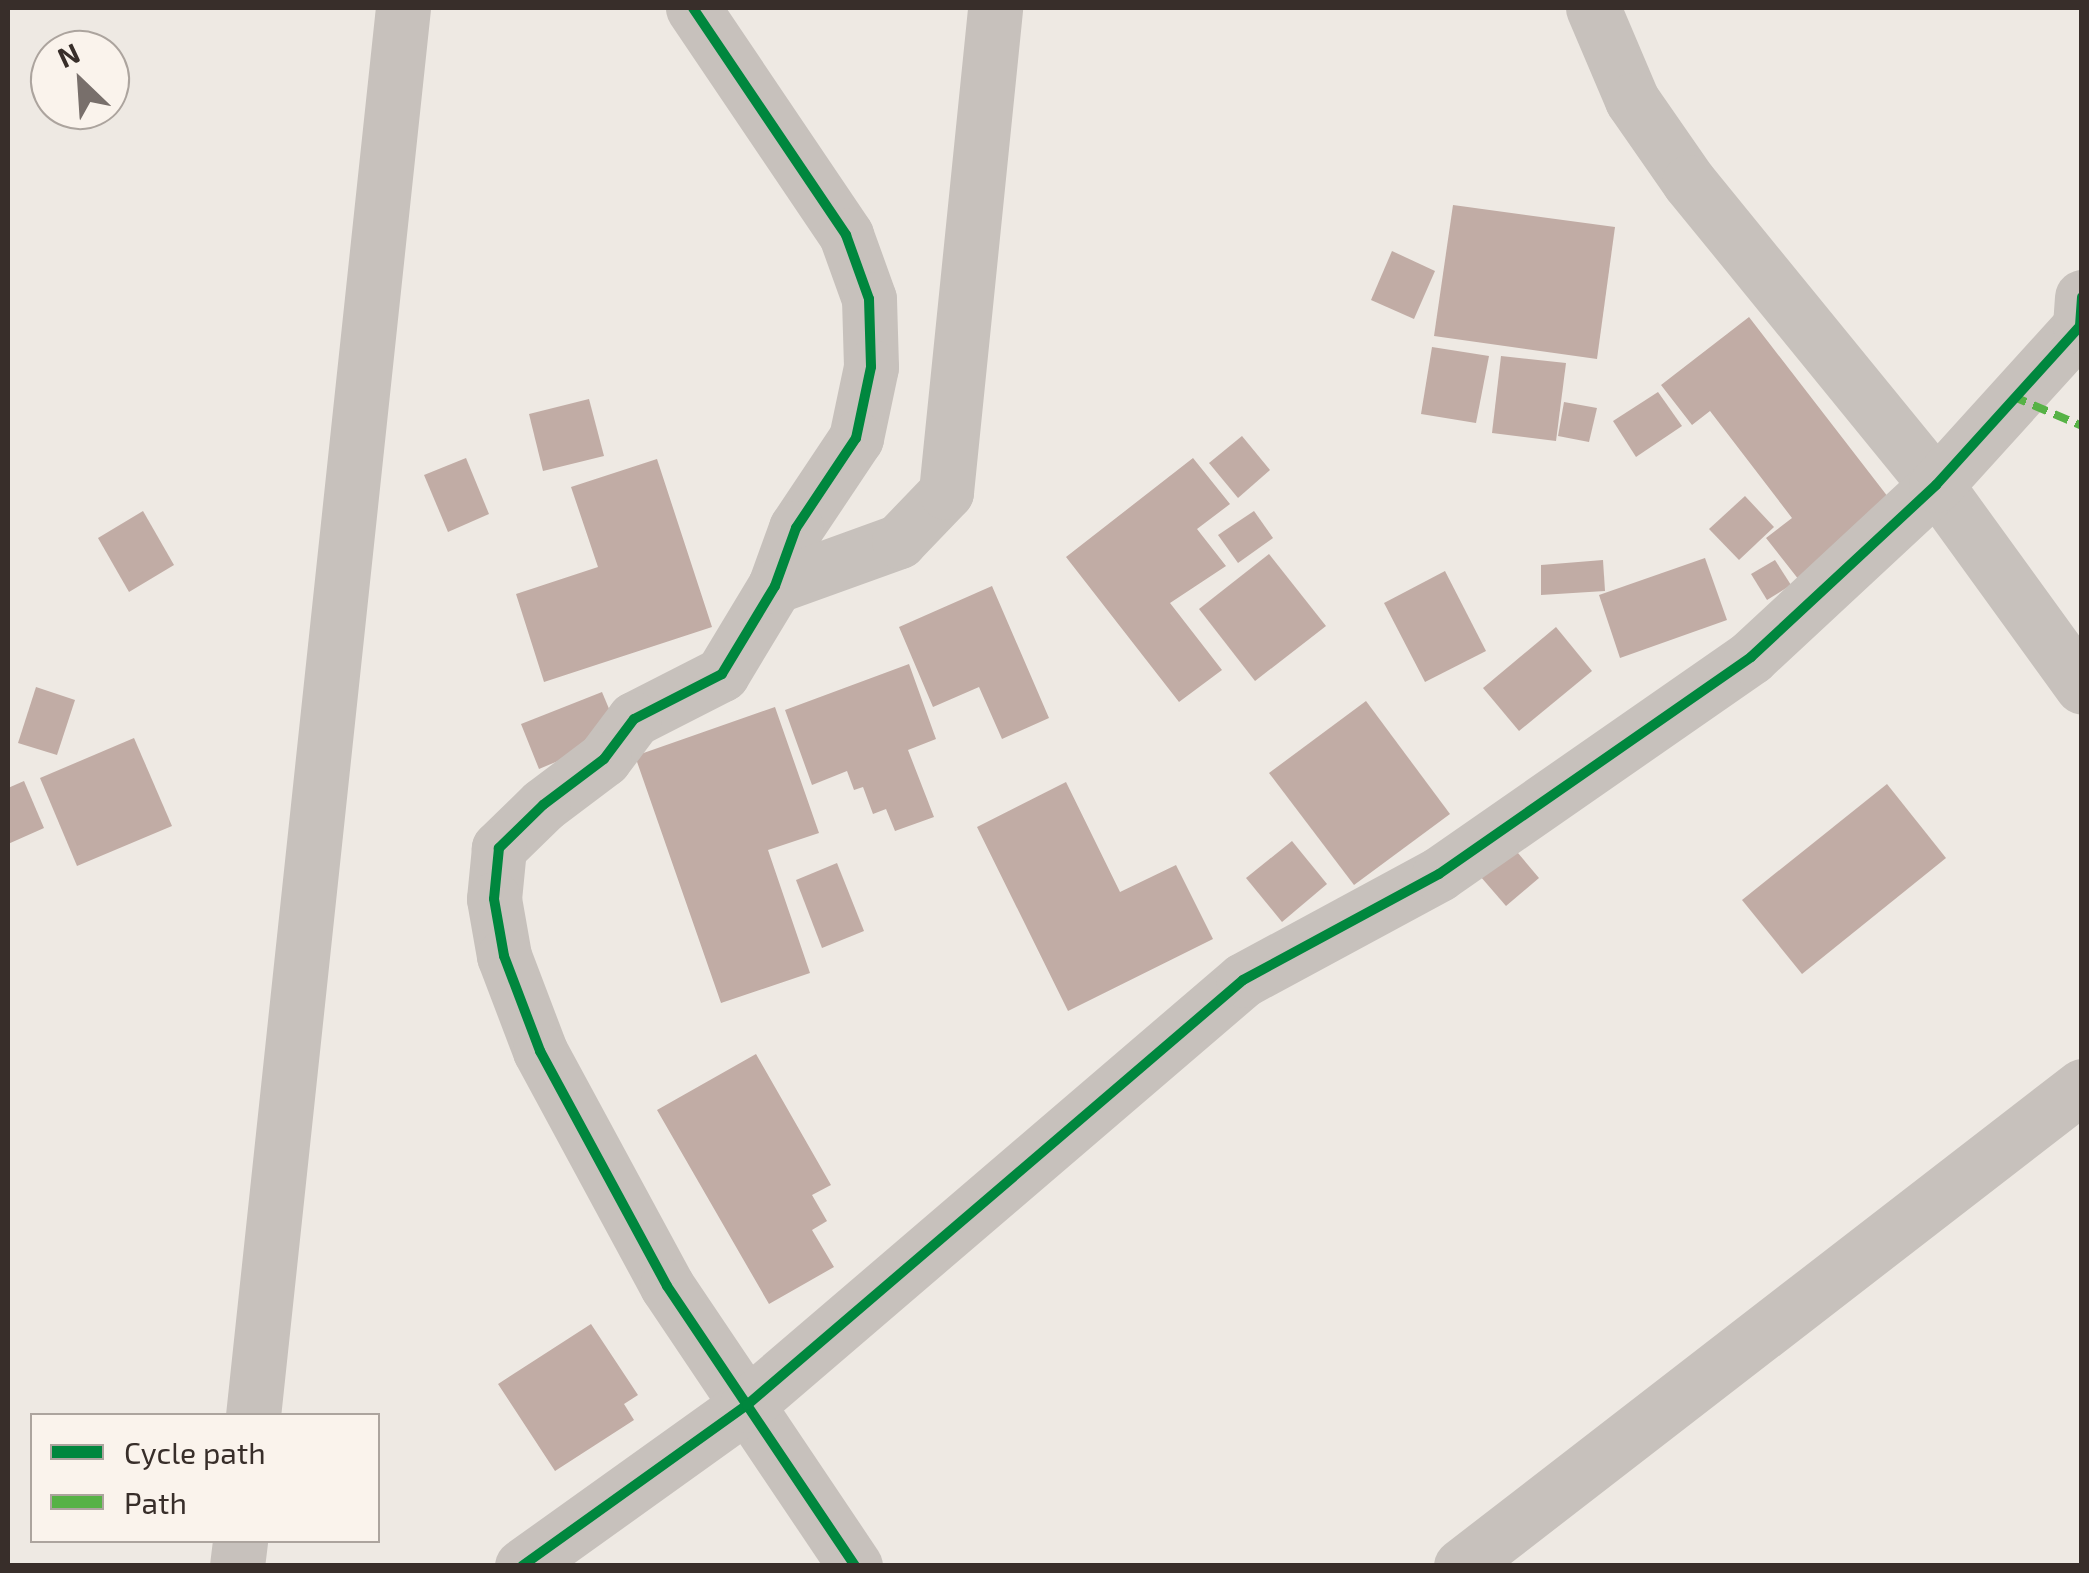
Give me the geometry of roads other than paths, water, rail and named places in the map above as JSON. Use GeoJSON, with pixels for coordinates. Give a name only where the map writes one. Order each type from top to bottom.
{"type":"FeatureCollection","features":[{"type":"Feature","properties":{"kind":"street"},"geometry":{"type":"LineString","coordinates":[[253,1413],[403,8]]}},
{"type":"Feature","properties":{"kind":"street"},"geometry":{"type":"LineString","coordinates":[[693,8],[846,235],[869,298],[871,367],[856,438],[796,528],[776,586],[722,674],[634,719],[604,759],[543,806],[499,848],[494,899],[504,956],[540,1051],[667,1286],[855,1566]]}},
{"type":"Feature","properties":{"kind":"street"},"geometry":{"type":"LineString","coordinates":[[776,586],[898,541],[946,492],[995,8]]}},
{"type":"Feature","properties":{"kind":"street"},"geometry":{"type":"LineString","coordinates":[[1593,8],[1632,100],[1689,182],[1936,484],[2082,687]]}},
{"type":"Feature","properties":{"kind":"street"},"geometry":{"type":"LineString","coordinates":[[522,1566],[747,1405],[1243,980],[1440,874],[1751,656],[1936,484],[2080,326],[2082,297]]}},
{"type":"Feature","properties":{"kind":"street"},"geometry":{"type":"LineString","coordinates":[[1461,1566],[2082,1086]]}}]}
